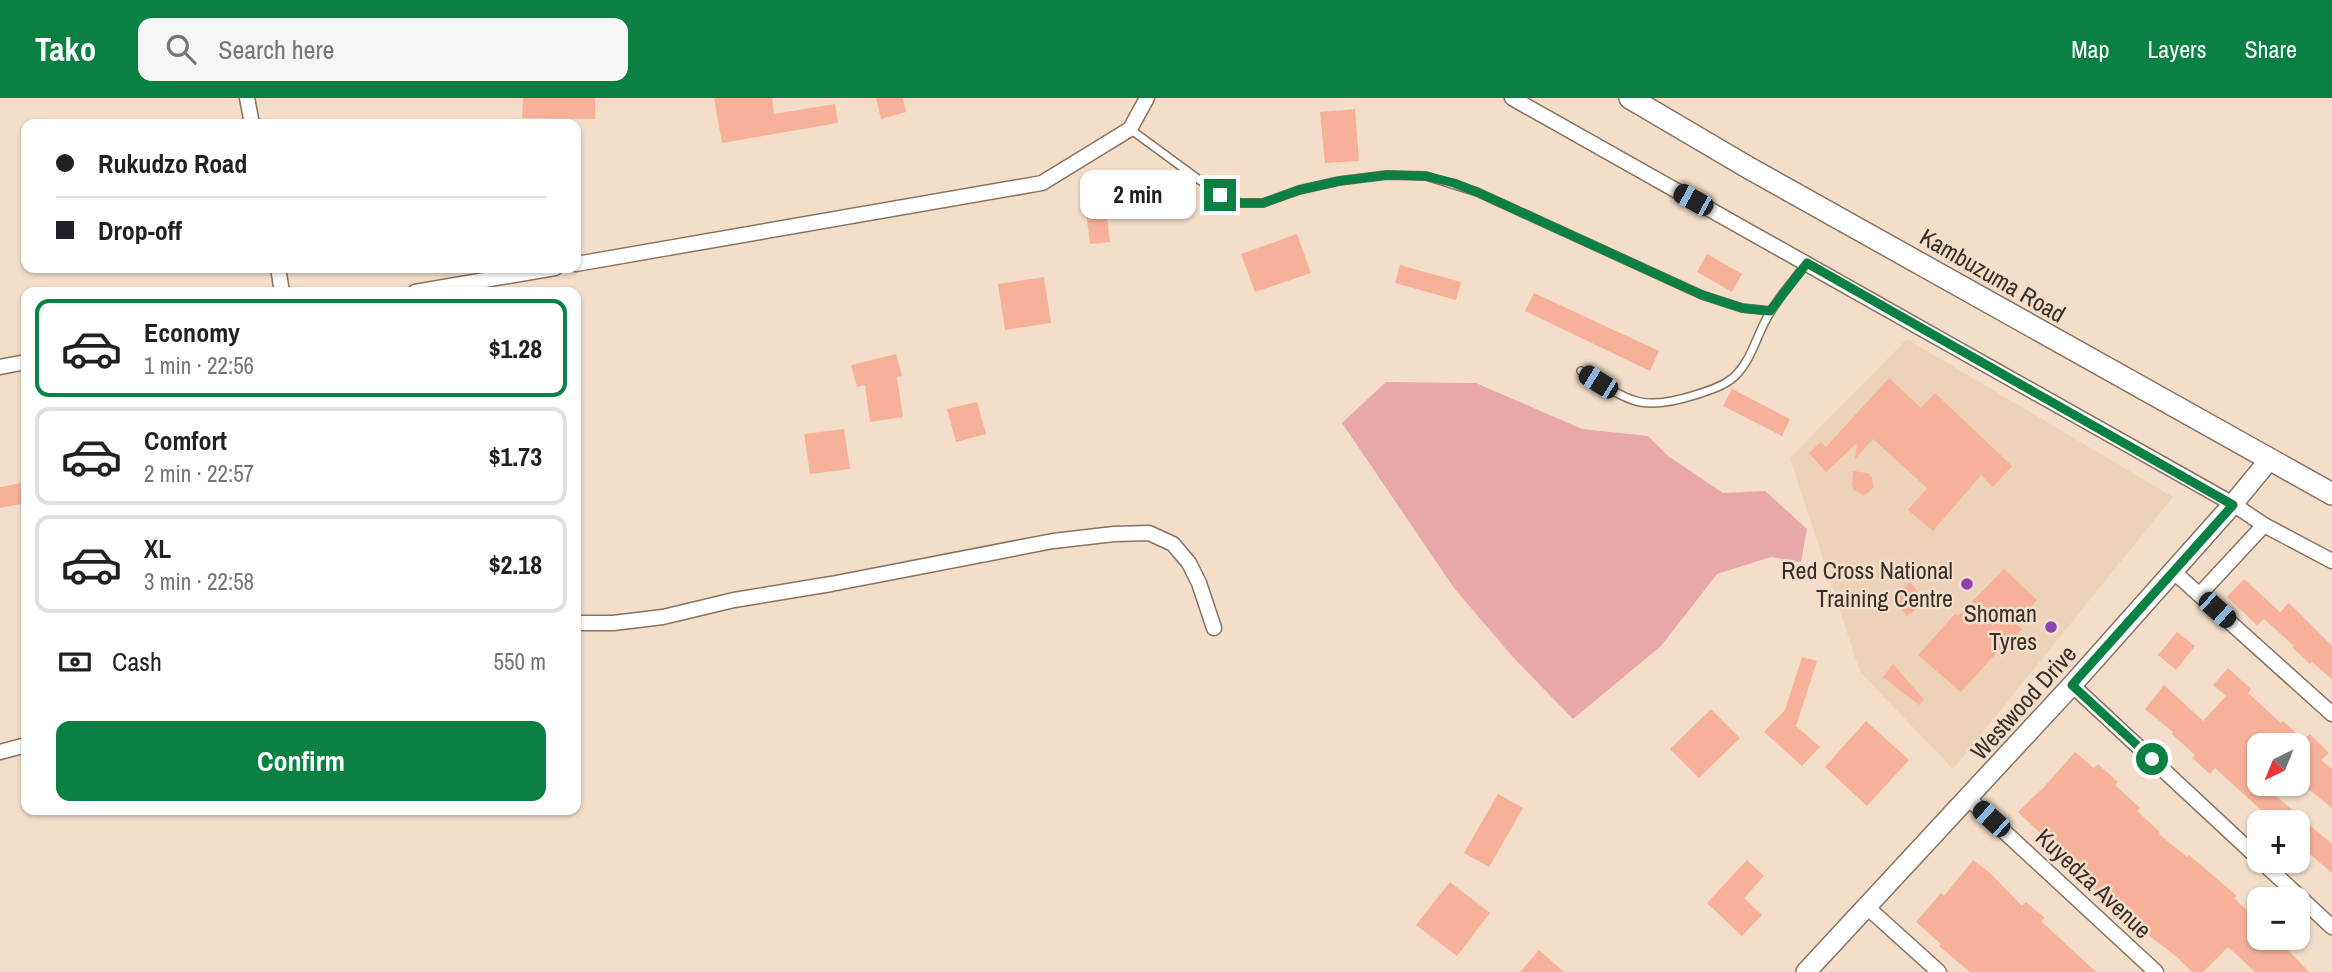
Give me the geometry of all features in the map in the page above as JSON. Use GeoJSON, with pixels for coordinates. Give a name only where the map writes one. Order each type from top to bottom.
{"type":"FeatureCollection","features":[{"type":"Feature","properties":{"kind":"main road","name":"Kambuzuma Road"},"geometry":{"type":"LineString","coordinates":[[1630,98],[1749,168],[2332,495]]}},
{"type":"Feature","properties":{"kind":"street"},"geometry":{"type":"LineString","coordinates":[[247,98],[251,119]]}},
{"type":"Feature","properties":{"kind":"street"},"geometry":{"type":"LineString","coordinates":[[581,263],[1042,183],[1130,129],[1147,98]]}},
{"type":"Feature","properties":{"kind":"street"},"geometry":{"type":"LineString","coordinates":[[1512,98],[2332,561]]}},
{"type":"Feature","properties":{"kind":"street"},"geometry":{"type":"LineString","coordinates":[[444,287],[526,273]]}},
{"type":"Feature","properties":{"kind":"street"},"geometry":{"type":"LineString","coordinates":[[0,367],[21,363]]}},
{"type":"Feature","properties":{"kind":"street","name":"Westwood Drive"},"geometry":{"type":"LineString","coordinates":[[1806,972],[1969,799],[2174,572],[2270,459]]}},
{"type":"Feature","properties":{"kind":"street"},"geometry":{"type":"LineString","coordinates":[[2200,594],[2264,525]]}},
{"type":"Feature","properties":{"kind":"street"},"geometry":{"type":"LineString","coordinates":[[581,623],[613,623],[663,617],[734,600],[1053,541],[1149,533],[1173,544],[1189,563],[1199,583],[1214,628]]}},
{"type":"Feature","properties":{"kind":"street"},"geometry":{"type":"LineString","coordinates":[[2174,572],[2332,714]]}},
{"type":"Feature","properties":{"kind":"street"},"geometry":{"type":"LineString","coordinates":[[2072,685],[2247,848]]}},
{"type":"Feature","properties":{"kind":"street"},"geometry":{"type":"LineString","coordinates":[[0,752],[21,746]]}},
{"type":"Feature","properties":{"kind":"street","name":"Kuyedza Avenue"},"geometry":{"type":"LineString","coordinates":[[1969,799],[2156,972]]}},
{"type":"Feature","properties":{"kind":"street"},"geometry":{"type":"LineString","coordinates":[[2274,873],[2332,927]]}},
{"type":"Feature","properties":{"kind":"street"},"geometry":{"type":"LineString","coordinates":[[1867,907],[1939,972]]}},
{"type":"Feature","properties":{"kind":"lane"},"geometry":{"type":"LineString","coordinates":[[1130,129],[1220,195],[1240,203],[1263,203],[1299,190],[1339,181],[1387,175],[1426,176],[1477,192],[1702,295],[1742,308],[1770,311]]}},
{"type":"Feature","properties":{"kind":"lane"},"geometry":{"type":"LineString","coordinates":[[1581,371],[1634,402],[1651,405],[1673,402],[1709,390],[1733,378],[1748,359],[1770,311],[1807,263]]}},
{"type":"Feature","properties":{"kind":"shaded area","name":"Red Cross National Training Centre"},"geometry":{"type":"Polygon","coordinates":[[[1907,339],[2173,497],[1953,769],[1860,672],[1790,458],[1907,339]]]}},
{"type":"Feature","properties":{"kind":"shaded area"},"geometry":{"type":"Polygon","coordinates":[[[1386,382],[1476,383],[1582,429],[1648,436],[1668,456],[1723,493],[1765,491],[1807,529],[1801,562],[1771,557],[1717,574],[1661,646],[1573,719],[1511,655],[1454,588],[1342,423],[1386,382]]]}},
{"type":"Feature","properties":{"kind":"building"},"geometry":{"type":"Polygon","coordinates":[[[523,98],[595,98],[595,119],[522,118],[523,98]]]}},
{"type":"Feature","properties":{"kind":"building"},"geometry":{"type":"Polygon","coordinates":[[[714,98],[772,98],[774,114],[835,104],[838,123],[722,143],[714,98]]]}},
{"type":"Feature","properties":{"kind":"building"},"geometry":{"type":"Polygon","coordinates":[[[876,98],[903,98],[906,112],[881,119],[876,98]]]}},
{"type":"Feature","properties":{"kind":"building"},"geometry":{"type":"Polygon","coordinates":[[[1355,109],[1359,161],[1325,163],[1320,112],[1355,109]]]}},
{"type":"Feature","properties":{"kind":"building"},"geometry":{"type":"Polygon","coordinates":[[[1106,208],[1110,242],[1090,244],[1086,211],[1106,208]]]}},
{"type":"Feature","properties":{"kind":"building"},"geometry":{"type":"Polygon","coordinates":[[[1297,234],[1311,273],[1255,292],[1241,254],[1297,234]]]}},
{"type":"Feature","properties":{"kind":"building"},"geometry":{"type":"Polygon","coordinates":[[[1707,254],[1742,274],[1732,292],[1697,272],[1707,254]]]}},
{"type":"Feature","properties":{"kind":"building"},"geometry":{"type":"Polygon","coordinates":[[[1400,265],[1461,282],[1456,300],[1395,283],[1400,265]]]}},
{"type":"Feature","properties":{"kind":"building"},"geometry":{"type":"Polygon","coordinates":[[[1044,277],[1051,323],[1005,330],[998,284],[1044,277]]]}},
{"type":"Feature","properties":{"kind":"building"},"geometry":{"type":"Polygon","coordinates":[[[1534,293],[1659,351],[1650,371],[1525,311],[1534,293]]]}},
{"type":"Feature","properties":{"kind":"building"},"geometry":{"type":"Polygon","coordinates":[[[896,354],[902,376],[897,377],[903,417],[870,422],[865,385],[857,387],[851,365],[896,354]]]}},
{"type":"Feature","properties":{"kind":"building"},"geometry":{"type":"Polygon","coordinates":[[[1889,378],[1921,408],[1935,393],[2012,466],[1993,487],[1981,475],[1933,531],[1908,510],[1927,488],[1873,439],[1855,459],[1857,443],[1826,472],[1809,453],[1821,442],[1826,447],[1889,378]]]}},
{"type":"Feature","properties":{"kind":"building"},"geometry":{"type":"Polygon","coordinates":[[[1732,389],[1790,419],[1782,436],[1723,406],[1732,389]]]}},
{"type":"Feature","properties":{"kind":"building"},"geometry":{"type":"Polygon","coordinates":[[[977,402],[986,434],[956,442],[947,409],[977,402]]]}},
{"type":"Feature","properties":{"kind":"building"},"geometry":{"type":"Polygon","coordinates":[[[844,429],[850,469],[810,474],[804,434],[844,429]]]}},
{"type":"Feature","properties":{"kind":"building"},"geometry":{"type":"Polygon","coordinates":[[[1853,471],[1867,473],[1872,477],[1873,488],[1864,495],[1854,490],[1853,471]]]}},
{"type":"Feature","properties":{"kind":"building"},"geometry":{"type":"Polygon","coordinates":[[[21,483],[21,504],[0,508],[0,487],[21,483]]]}},
{"type":"Feature","properties":{"kind":"building"},"geometry":{"type":"Polygon","coordinates":[[[2004,569],[2037,600],[2016,623],[2022,629],[1961,692],[1918,655],[1955,614],[1958,616],[2004,569]]]}},
{"type":"Feature","properties":{"kind":"building"},"geometry":{"type":"Polygon","coordinates":[[[2244,579],[2280,612],[2289,603],[2332,646],[2332,679],[2312,662],[2310,664],[2264,619],[2257,625],[2227,597],[2244,579]]]}},
{"type":"Feature","properties":{"kind":"building"},"geometry":{"type":"Polygon","coordinates":[[[1910,582],[1926,602],[1907,616],[1892,597],[1910,582]]]}},
{"type":"Feature","properties":{"kind":"building"},"geometry":{"type":"Polygon","coordinates":[[[2177,632],[2195,646],[2176,670],[2158,655],[2177,632]]]}},
{"type":"Feature","properties":{"kind":"building"},"geometry":{"type":"Polygon","coordinates":[[[1802,657],[1817,661],[1796,726],[1820,747],[1802,766],[1764,732],[1785,710],[1802,657]]]}},
{"type":"Feature","properties":{"kind":"building"},"geometry":{"type":"Polygon","coordinates":[[[1893,664],[1924,700],[1919,705],[1883,677],[1893,664]]]}},
{"type":"Feature","properties":{"kind":"building"},"geometry":{"type":"Polygon","coordinates":[[[2228,668],[2251,689],[2248,693],[2296,733],[2247,733],[2247,796],[2276,796],[2292,810],[2261,810],[2215,768],[2210,774],[2192,758],[2195,755],[2172,734],[2173,732],[2145,709],[2164,685],[2203,721],[2226,696],[2213,685],[2228,668]]]}},
{"type":"Feature","properties":{"kind":"building"},"geometry":{"type":"Polygon","coordinates":[[[1711,709],[1740,738],[1699,778],[1670,749],[1711,709]]]}},
{"type":"Feature","properties":{"kind":"building"},"geometry":{"type":"Polygon","coordinates":[[[1866,721],[1909,760],[1867,806],[1825,767],[1866,721]]]}},
{"type":"Feature","properties":{"kind":"building"},"geometry":{"type":"Polygon","coordinates":[[[2310,734],[2329,753],[2321,760],[2332,769],[2332,808],[2310,791],[2310,734]]]}},
{"type":"Feature","properties":{"kind":"building"},"geometry":{"type":"Polygon","coordinates":[[[2075,752],[2094,768],[2098,764],[2118,782],[2115,785],[2140,808],[2137,811],[2160,832],[2159,834],[2187,857],[2189,855],[2237,896],[2234,898],[2247,910],[2247,950],[2288,950],[2309,972],[2255,972],[2228,947],[2203,972],[2192,972],[2137,926],[2139,923],[2105,894],[2103,896],[2084,881],[2088,876],[2056,846],[2053,849],[2018,812],[2075,752]]]}},
{"type":"Feature","properties":{"kind":"building"},"geometry":{"type":"Polygon","coordinates":[[[1498,794],[1523,808],[1489,867],[1464,853],[1498,794]]]}},
{"type":"Feature","properties":{"kind":"building"},"geometry":{"type":"Polygon","coordinates":[[[2310,825],[2332,844],[2332,873],[2310,854],[2310,825]]]}},
{"type":"Feature","properties":{"kind":"building"},"geometry":{"type":"Polygon","coordinates":[[[1747,860],[1764,876],[1744,898],[1762,915],[1742,936],[1707,903],[1747,860]]]}},
{"type":"Feature","properties":{"kind":"building"},"geometry":{"type":"Polygon","coordinates":[[[1973,860],[1990,873],[2022,906],[2026,902],[2045,918],[2041,921],[2096,972],[1970,972],[1939,946],[1941,944],[1916,922],[1941,893],[1944,896],[1973,860]]]}},
{"type":"Feature","properties":{"kind":"building"},"geometry":{"type":"Polygon","coordinates":[[[1450,882],[1490,913],[1457,956],[1416,925],[1450,882]]]}},
{"type":"Feature","properties":{"kind":"building"},"geometry":{"type":"Polygon","coordinates":[[[1539,950],[1564,972],[1520,972],[1539,950]]]}},
{"type":"Feature","properties":{"kind":"place","name":"Red Cross National Training Centre"},"geometry":{"type":"Point","coordinates":[1967,584]}},
{"type":"Feature","properties":{"kind":"place","name":"Shoman Tyres"},"geometry":{"type":"Point","coordinates":[2051,627]}},
{"type":"Feature","properties":{"kind":"route"},"geometry":{"type":"LineString","coordinates":[[1220,195],[1240,203],[1263,203],[1299,190],[1339,181],[1387,175],[1426,176],[1477,192],[1702,295],[1742,308],[1770,311],[1807,263],[2233,505],[2072,685],[2152,759]]}}]}
